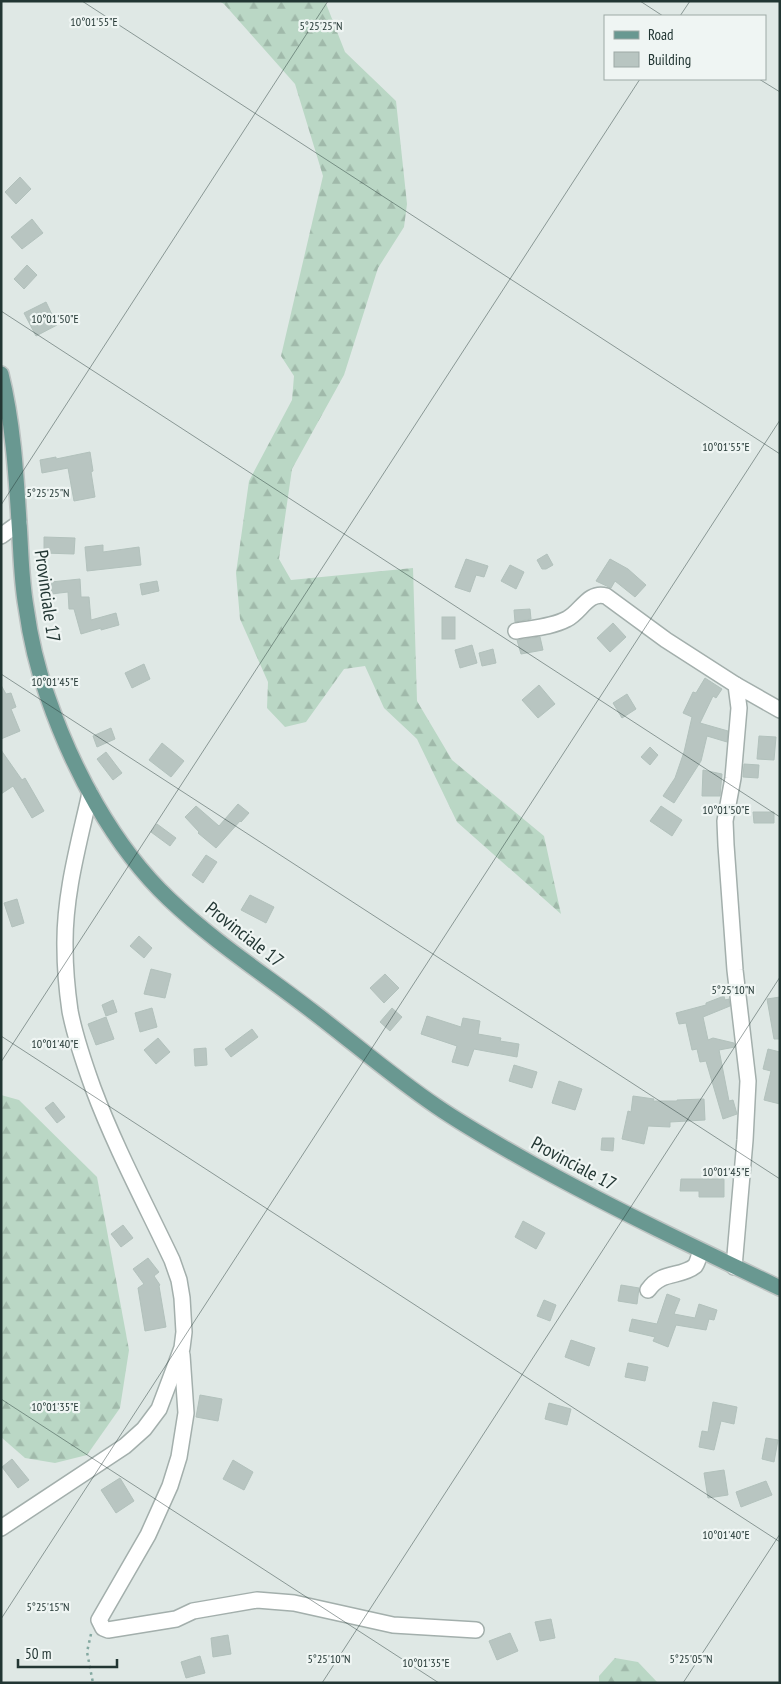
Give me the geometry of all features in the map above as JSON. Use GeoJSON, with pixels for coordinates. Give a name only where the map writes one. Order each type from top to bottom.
{"type":"FeatureCollection","features":[{"type":"Feature","properties":{"kind":"main road","name":"Provinciale 17"},"geometry":{"type":"LineString","coordinates":[[1,374],[12,442],[21,565],[34,648],[56,720],[90,793],[131,856],[168,898],[235,955],[288,992],[390,1073],[436,1106],[483,1136],[586,1193],[701,1251],[780,1288]]}},
{"type":"Feature","properties":{"kind":"street"},"geometry":{"type":"LineString","coordinates":[[1,536],[19,523]]}},
{"type":"Feature","properties":{"kind":"street"},"geometry":{"type":"LineString","coordinates":[[516,631],[550,625],[568,618],[590,598],[599,594],[606,596],[699,663],[780,710]]}},
{"type":"Feature","properties":{"kind":"street"},"geometry":{"type":"LineString","coordinates":[[734,1267],[744,1157],[748,1081],[735,970],[726,846],[726,821],[739,708],[736,685]]}},
{"type":"Feature","properties":{"kind":"street"},"geometry":{"type":"LineString","coordinates":[[90,793],[80,830],[66,924],[65,945],[70,1011],[86,1068],[111,1134],[172,1260],[179,1280],[184,1317],[182,1348],[186,1413],[179,1457],[170,1486],[148,1535],[99,1620],[102,1628],[108,1630],[176,1619],[193,1612],[257,1600],[294,1602],[393,1625],[476,1630]]}},
{"type":"Feature","properties":{"kind":"street"},"geometry":{"type":"LineString","coordinates":[[648,1290],[654,1281],[696,1265],[701,1251]]}},
{"type":"Feature","properties":{"kind":"street"},"geometry":{"type":"LineString","coordinates":[[1,1528],[125,1446],[144,1428],[159,1409],[182,1348]]}},
{"type":"Feature","properties":{"kind":"path"},"geometry":{"type":"LineString","coordinates":[[93,1683],[86,1652],[91,1634],[99,1620]]}},
{"type":"Feature","properties":{"kind":"green space"},"geometry":{"type":"Polygon","coordinates":[[[219,1],[325,1],[345,52],[396,101],[407,204],[404,227],[378,268],[344,375],[292,469],[279,559],[291,580],[413,568],[417,701],[452,760],[544,836],[561,914],[457,822],[417,739],[384,708],[365,666],[344,669],[306,722],[285,727],[267,708],[268,682],[240,619],[236,573],[249,481],[292,400],[294,376],[281,356],[323,176],[295,84],[224,4],[219,1]]]}},
{"type":"Feature","properties":{"kind":"green space"},"geometry":{"type":"Polygon","coordinates":[[[1,1095],[19,1100],[97,1177],[129,1350],[120,1408],[87,1455],[55,1463],[25,1458],[1,1437],[1,1095]]]}},
{"type":"Feature","properties":{"kind":"green space"},"geometry":{"type":"Polygon","coordinates":[[[615,1658],[638,1662],[658,1683],[599,1683],[599,1676],[615,1658]]]}},
{"type":"Feature","properties":{"kind":"building"},"geometry":{"type":"Polygon","coordinates":[[[20,177],[31,189],[16,204],[5,192],[20,177]]]}},
{"type":"Feature","properties":{"kind":"building"},"geometry":{"type":"Polygon","coordinates":[[[32,219],[43,233],[22,249],[11,237],[32,219]]]}},
{"type":"Feature","properties":{"kind":"building"},"geometry":{"type":"Polygon","coordinates":[[[27,265],[37,275],[24,289],[14,279],[27,265]]]}},
{"type":"Feature","properties":{"kind":"building"},"geometry":{"type":"Polygon","coordinates":[[[46,302],[57,325],[36,336],[24,313],[46,302]]]}},
{"type":"Feature","properties":{"kind":"building"},"geometry":{"type":"Polygon","coordinates":[[[90,452],[95,497],[74,501],[68,468],[42,473],[40,460],[56,457],[56,459],[90,452]]]}},
{"type":"Feature","properties":{"kind":"building"},"geometry":{"type":"Polygon","coordinates":[[[44,537],[75,538],[74,554],[44,553],[44,537]]]}},
{"type":"Feature","properties":{"kind":"building"},"geometry":{"type":"Polygon","coordinates":[[[103,545],[103,552],[139,547],[141,565],[87,571],[85,547],[103,545]]]}},
{"type":"Feature","properties":{"kind":"building"},"geometry":{"type":"Polygon","coordinates":[[[547,554],[553,565],[542,569],[537,560],[547,554]]]}},
{"type":"Feature","properties":{"kind":"building"},"geometry":{"type":"Polygon","coordinates":[[[466,559],[488,566],[484,577],[476,575],[470,592],[455,587],[466,559]]]}},
{"type":"Feature","properties":{"kind":"building"},"geometry":{"type":"Polygon","coordinates":[[[610,559],[628,569],[646,585],[635,597],[615,581],[611,588],[596,581],[610,559]]]}},
{"type":"Feature","properties":{"kind":"building"},"geometry":{"type":"Polygon","coordinates":[[[510,565],[524,572],[516,589],[501,581],[510,565]]]}},
{"type":"Feature","properties":{"kind":"building"},"geometry":{"type":"Polygon","coordinates":[[[80,579],[81,597],[89,597],[91,620],[116,613],[119,625],[81,634],[74,609],[69,609],[68,592],[51,594],[51,582],[80,579]]]}},
{"type":"Feature","properties":{"kind":"building"},"geometry":{"type":"Polygon","coordinates":[[[157,581],[159,591],[142,595],[140,584],[157,581]]]}},
{"type":"Feature","properties":{"kind":"building"},"geometry":{"type":"Polygon","coordinates":[[[530,609],[531,619],[515,622],[514,610],[530,609]]]}},
{"type":"Feature","properties":{"kind":"building"},"geometry":{"type":"Polygon","coordinates":[[[442,617],[455,617],[455,639],[442,639],[442,617]]]}},
{"type":"Feature","properties":{"kind":"building"},"geometry":{"type":"Polygon","coordinates":[[[613,623],[626,637],[610,652],[597,638],[613,623]]]}},
{"type":"Feature","properties":{"kind":"building"},"geometry":{"type":"Polygon","coordinates":[[[540,637],[543,650],[521,654],[517,640],[540,637]]]}},
{"type":"Feature","properties":{"kind":"building"},"geometry":{"type":"Polygon","coordinates":[[[472,645],[477,663],[460,668],[455,650],[472,645]]]}},
{"type":"Feature","properties":{"kind":"building"},"geometry":{"type":"Polygon","coordinates":[[[493,649],[496,663],[482,666],[479,653],[493,649]]]}},
{"type":"Feature","properties":{"kind":"building"},"geometry":{"type":"Polygon","coordinates":[[[144,664],[150,679],[132,688],[125,673],[144,664]]]}},
{"type":"Feature","properties":{"kind":"building"},"geometry":{"type":"Polygon","coordinates":[[[705,678],[722,689],[716,698],[713,696],[700,723],[728,731],[727,742],[707,736],[701,761],[674,803],[663,796],[675,778],[684,752],[692,717],[683,713],[693,692],[696,693],[705,678]]]}},
{"type":"Feature","properties":{"kind":"building"},"geometry":{"type":"Polygon","coordinates":[[[1,685],[6,694],[11,693],[16,707],[11,709],[20,731],[1,739],[1,685]]]}},
{"type":"Feature","properties":{"kind":"building"},"geometry":{"type":"Polygon","coordinates":[[[539,685],[555,704],[538,718],[522,700],[539,685]]]}},
{"type":"Feature","properties":{"kind":"building"},"geometry":{"type":"Polygon","coordinates":[[[627,694],[636,709],[622,718],[613,703],[627,694]]]}},
{"type":"Feature","properties":{"kind":"building"},"geometry":{"type":"Polygon","coordinates":[[[111,728],[115,739],[97,747],[93,736],[111,728]]]}},
{"type":"Feature","properties":{"kind":"building"},"geometry":{"type":"Polygon","coordinates":[[[759,736],[776,737],[774,760],[757,759],[759,736]]]}},
{"type":"Feature","properties":{"kind":"building"},"geometry":{"type":"Polygon","coordinates":[[[162,743],[184,761],[171,777],[149,760],[162,743]]]}},
{"type":"Feature","properties":{"kind":"building"},"geometry":{"type":"Polygon","coordinates":[[[650,747],[658,755],[650,765],[641,757],[650,747]]]}},
{"type":"Feature","properties":{"kind":"building"},"geometry":{"type":"Polygon","coordinates":[[[1,750],[22,780],[25,778],[44,811],[32,818],[13,786],[1,794],[1,750]]]}},
{"type":"Feature","properties":{"kind":"building"},"geometry":{"type":"Polygon","coordinates":[[[106,752],[122,773],[113,780],[97,759],[106,752]]]}},
{"type":"Feature","properties":{"kind":"building"},"geometry":{"type":"Polygon","coordinates":[[[744,764],[759,765],[758,778],[743,777],[744,764]]]}},
{"type":"Feature","properties":{"kind":"building"},"geometry":{"type":"Polygon","coordinates":[[[703,770],[722,774],[720,796],[702,796],[703,770]]]}},
{"type":"Feature","properties":{"kind":"building"},"geometry":{"type":"Polygon","coordinates":[[[238,804],[249,813],[216,848],[198,833],[185,817],[196,806],[219,826],[238,804]]]}},
{"type":"Feature","properties":{"kind":"building"},"geometry":{"type":"Polygon","coordinates":[[[661,806],[682,820],[672,836],[650,821],[661,806]]]}},
{"type":"Feature","properties":{"kind":"building"},"geometry":{"type":"Polygon","coordinates":[[[753,812],[774,812],[774,823],[754,823],[753,812]]]}},
{"type":"Feature","properties":{"kind":"building"},"geometry":{"type":"Polygon","coordinates":[[[157,824],[176,838],[170,846],[151,832],[157,824]]]}},
{"type":"Feature","properties":{"kind":"building"},"geometry":{"type":"Polygon","coordinates":[[[206,855],[217,862],[203,883],[192,875],[206,855]]]}},
{"type":"Feature","properties":{"kind":"building"},"geometry":{"type":"Polygon","coordinates":[[[250,895],[274,907],[266,923],[241,910],[250,895]]]}},
{"type":"Feature","properties":{"kind":"building"},"geometry":{"type":"Polygon","coordinates":[[[17,899],[24,923],[12,927],[4,903],[17,899]]]}},
{"type":"Feature","properties":{"kind":"building"},"geometry":{"type":"Polygon","coordinates":[[[139,936],[152,948],[144,958],[130,946],[139,936]]]}},
{"type":"Feature","properties":{"kind":"building"},"geometry":{"type":"Polygon","coordinates":[[[151,969],[171,974],[165,998],[144,994],[151,969]]]}},
{"type":"Feature","properties":{"kind":"building"},"geometry":{"type":"Polygon","coordinates":[[[385,974],[399,988],[384,1003],[370,988],[385,974]]]}},
{"type":"Feature","properties":{"kind":"building"},"geometry":{"type":"Polygon","coordinates":[[[724,996],[725,1000],[729,999],[730,1006],[703,1017],[708,1040],[713,1038],[734,1043],[735,1047],[719,1050],[729,1101],[733,1100],[737,1114],[723,1119],[706,1061],[700,1062],[697,1049],[692,1050],[686,1023],[679,1024],[676,1013],[706,1005],[706,1003],[724,996]]]}},
{"type":"Feature","properties":{"kind":"building"},"geometry":{"type":"Polygon","coordinates":[[[780,997],[780,1039],[774,1039],[767,999],[780,997]]]}},
{"type":"Feature","properties":{"kind":"building"},"geometry":{"type":"Polygon","coordinates":[[[113,1000],[117,1012],[106,1016],[102,1005],[113,1000]]]}},
{"type":"Feature","properties":{"kind":"building"},"geometry":{"type":"Polygon","coordinates":[[[152,1008],[157,1027],[140,1032],[135,1013],[152,1008]]]}},
{"type":"Feature","properties":{"kind":"building"},"geometry":{"type":"Polygon","coordinates":[[[392,1008],[402,1017],[390,1031],[380,1022],[392,1008]]]}},
{"type":"Feature","properties":{"kind":"building"},"geometry":{"type":"Polygon","coordinates":[[[427,1016],[461,1027],[463,1018],[480,1021],[478,1034],[501,1038],[500,1041],[519,1044],[517,1057],[474,1049],[468,1066],[452,1062],[457,1046],[421,1034],[427,1016]]]}},
{"type":"Feature","properties":{"kind":"building"},"geometry":{"type":"Polygon","coordinates":[[[106,1017],[114,1039],[96,1045],[88,1024],[106,1017]]]}},
{"type":"Feature","properties":{"kind":"building"},"geometry":{"type":"Polygon","coordinates":[[[252,1029],[258,1037],[231,1057],[225,1049],[252,1029]]]}},
{"type":"Feature","properties":{"kind":"building"},"geometry":{"type":"Polygon","coordinates":[[[158,1038],[170,1052],[156,1064],[144,1050],[158,1038]]]}},
{"type":"Feature","properties":{"kind":"building"},"geometry":{"type":"Polygon","coordinates":[[[206,1048],[207,1065],[195,1066],[194,1049],[206,1048]]]}},
{"type":"Feature","properties":{"kind":"building"},"geometry":{"type":"Polygon","coordinates":[[[768,1049],[780,1052],[780,1104],[764,1100],[771,1071],[763,1069],[768,1049]]]}},
{"type":"Feature","properties":{"kind":"building"},"geometry":{"type":"Polygon","coordinates":[[[514,1065],[537,1072],[532,1088],[509,1081],[514,1065]]]}},
{"type":"Feature","properties":{"kind":"building"},"geometry":{"type":"Polygon","coordinates":[[[559,1081],[582,1089],[575,1110],[552,1103],[559,1081]]]}},
{"type":"Feature","properties":{"kind":"building"},"geometry":{"type":"Polygon","coordinates":[[[633,1096],[654,1099],[653,1101],[704,1099],[705,1120],[670,1122],[670,1127],[648,1126],[644,1144],[622,1139],[628,1111],[631,1112],[633,1096]]]}},
{"type":"Feature","properties":{"kind":"building"},"geometry":{"type":"Polygon","coordinates":[[[53,1102],[65,1117],[57,1123],[45,1108],[53,1102]]]}},
{"type":"Feature","properties":{"kind":"building"},"geometry":{"type":"Polygon","coordinates":[[[602,1138],[614,1138],[613,1151],[601,1150],[602,1138]]]}},
{"type":"Feature","properties":{"kind":"building"},"geometry":{"type":"Polygon","coordinates":[[[681,1179],[724,1179],[724,1197],[699,1197],[699,1191],[680,1191],[681,1179]]]}},
{"type":"Feature","properties":{"kind":"building"},"geometry":{"type":"Polygon","coordinates":[[[523,1221],[545,1233],[536,1249],[515,1237],[523,1221]]]}},
{"type":"Feature","properties":{"kind":"building"},"geometry":{"type":"Polygon","coordinates":[[[123,1225],[133,1238],[121,1247],[111,1234],[123,1225]]]}},
{"type":"Feature","properties":{"kind":"building"},"geometry":{"type":"Polygon","coordinates":[[[148,1258],[159,1272],[154,1276],[160,1285],[166,1327],[145,1331],[138,1288],[144,1284],[133,1269],[148,1258]]]}},
{"type":"Feature","properties":{"kind":"building"},"geometry":{"type":"Polygon","coordinates":[[[621,1285],[639,1288],[637,1304],[618,1301],[621,1285]]]}},
{"type":"Feature","properties":{"kind":"building"},"geometry":{"type":"Polygon","coordinates":[[[667,1294],[680,1299],[674,1314],[695,1318],[699,1304],[717,1310],[714,1320],[709,1319],[706,1330],[676,1325],[668,1347],[653,1341],[655,1337],[629,1331],[632,1319],[657,1324],[667,1294]]]}},
{"type":"Feature","properties":{"kind":"building"},"geometry":{"type":"Polygon","coordinates":[[[544,1300],[556,1305],[550,1321],[537,1316],[544,1300]]]}},
{"type":"Feature","properties":{"kind":"building"},"geometry":{"type":"Polygon","coordinates":[[[571,1340],[595,1348],[589,1366],[565,1357],[571,1340]]]}},
{"type":"Feature","properties":{"kind":"building"},"geometry":{"type":"Polygon","coordinates":[[[628,1363],[648,1367],[645,1381],[625,1377],[628,1363]]]}},
{"type":"Feature","properties":{"kind":"building"},"geometry":{"type":"Polygon","coordinates":[[[200,1395],[222,1399],[218,1421],[196,1417],[200,1395]]]}},
{"type":"Feature","properties":{"kind":"building"},"geometry":{"type":"Polygon","coordinates":[[[713,1402],[737,1407],[734,1424],[721,1421],[714,1450],[699,1447],[702,1431],[708,1432],[713,1402]]]}},
{"type":"Feature","properties":{"kind":"building"},"geometry":{"type":"Polygon","coordinates":[[[549,1403],[571,1409],[567,1425],[545,1419],[549,1403]]]}},
{"type":"Feature","properties":{"kind":"building"},"geometry":{"type":"Polygon","coordinates":[[[766,1438],[778,1440],[774,1462],[762,1459],[766,1438]]]}},
{"type":"Feature","properties":{"kind":"building"},"geometry":{"type":"Polygon","coordinates":[[[12,1459],[29,1480],[18,1488],[2,1467],[12,1459]]]}},
{"type":"Feature","properties":{"kind":"building"},"geometry":{"type":"Polygon","coordinates":[[[233,1460],[253,1472],[244,1490],[223,1479],[233,1460]]]}},
{"type":"Feature","properties":{"kind":"building"},"geometry":{"type":"Polygon","coordinates":[[[724,1470],[728,1495],[708,1498],[704,1473],[724,1470]]]}},
{"type":"Feature","properties":{"kind":"building"},"geometry":{"type":"Polygon","coordinates":[[[120,1478],[134,1501],[116,1513],[101,1490],[120,1478]]]}},
{"type":"Feature","properties":{"kind":"building"},"geometry":{"type":"Polygon","coordinates":[[[766,1481],[772,1495],[741,1507],[736,1492],[766,1481]]]}},
{"type":"Feature","properties":{"kind":"building"},"geometry":{"type":"Polygon","coordinates":[[[551,1619],[555,1638],[540,1641],[535,1622],[551,1619]]]}},
{"type":"Feature","properties":{"kind":"building"},"geometry":{"type":"Polygon","coordinates":[[[510,1633],[518,1651],[497,1660],[489,1641],[510,1633]]]}},
{"type":"Feature","properties":{"kind":"building"},"geometry":{"type":"Polygon","coordinates":[[[228,1635],[231,1654],[213,1657],[211,1638],[228,1635]]]}},
{"type":"Feature","properties":{"kind":"building"},"geometry":{"type":"Polygon","coordinates":[[[200,1656],[205,1673],[186,1678],[181,1662],[200,1656]]]}}]}
